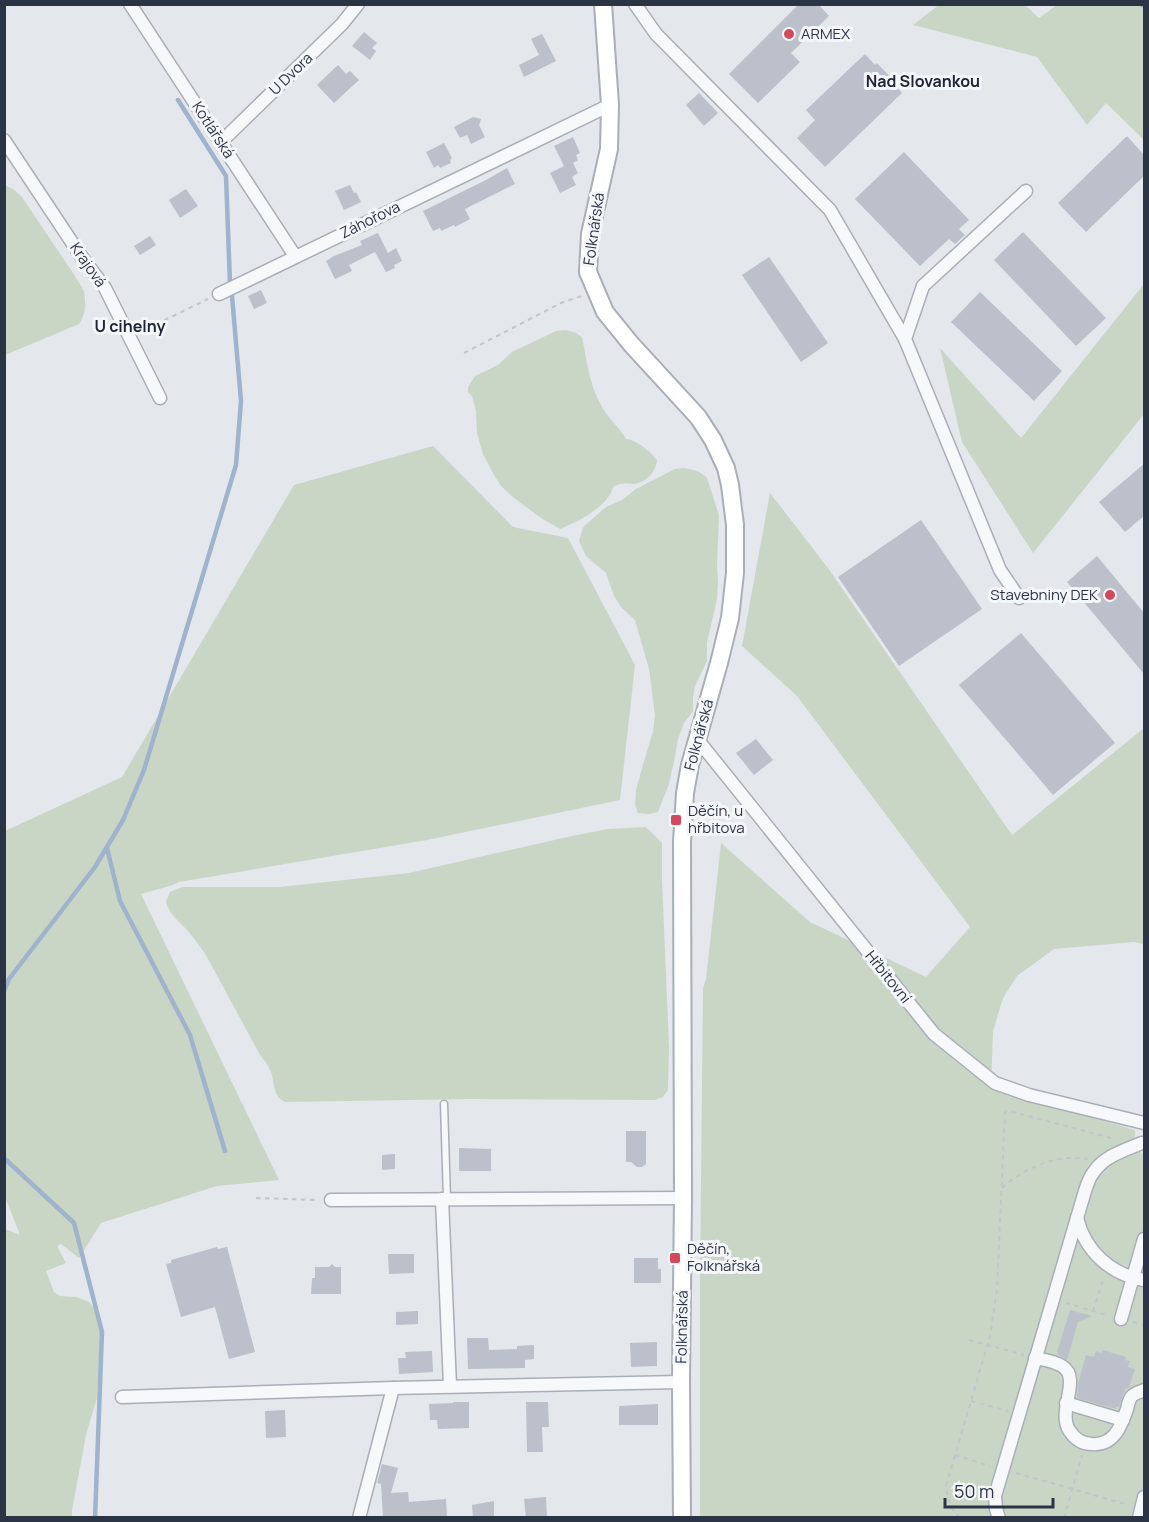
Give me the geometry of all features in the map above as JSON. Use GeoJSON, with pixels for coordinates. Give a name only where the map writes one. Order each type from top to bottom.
{"type":"FeatureCollection","features":[{"type":"Feature","properties":{"kind":"street","name":"Kotlářská"},"geometry":{"type":"LineString","coordinates":[[130,4],[295,256]]}},
{"type":"Feature","properties":{"kind":"street","name":"U Dvora"},"geometry":{"type":"LineString","coordinates":[[221,142],[342,24],[358,4]]}},
{"type":"Feature","properties":{"kind":"street","name":"Folknářská"},"geometry":{"type":"LineString","coordinates":[[603,4],[610,105],[609,149],[590,234],[588,272],[605,312],[706,428],[719,452],[730,485],[736,537],[734,596],[725,640],[690,765],[682,842],[682,1518]]}},
{"type":"Feature","properties":{"kind":"street"},"geometry":{"type":"LineString","coordinates":[[635,4],[656,34],[830,210],[905,339],[1000,570],[1019,598]]}},
{"type":"Feature","properties":{"kind":"street","name":"Záhořova"},"geometry":{"type":"LineString","coordinates":[[219,294],[610,105]]}},
{"type":"Feature","properties":{"kind":"street","name":"Krajová"},"geometry":{"type":"LineString","coordinates":[[4,140],[105,288],[160,398]]}},
{"type":"Feature","properties":{"kind":"street"},"geometry":{"type":"LineString","coordinates":[[905,339],[922,286],[1026,191]]}},
{"type":"Feature","properties":{"kind":"street","name":"Hřbitovní"},"geometry":{"type":"LineString","coordinates":[[697,739],[934,1034],[995,1083],[1029,1095],[1144,1123]]}},
{"type":"Feature","properties":{"kind":"street"},"geometry":{"type":"LineString","coordinates":[[999,1518],[995,1496],[1085,1191],[1093,1173],[1102,1162],[1142,1143]]}},
{"type":"Feature","properties":{"kind":"street"},"geometry":{"type":"LineString","coordinates":[[331,1200],[683,1198]]}},
{"type":"Feature","properties":{"kind":"street"},"geometry":{"type":"LineString","coordinates":[[444,1199],[450,1386]]}},
{"type":"Feature","properties":{"kind":"street"},"geometry":{"type":"LineString","coordinates":[[1077,1217],[1080,1231],[1099,1259],[1119,1273],[1139,1279]]}},
{"type":"Feature","properties":{"kind":"street"},"geometry":{"type":"LineString","coordinates":[[1121,1319],[1139,1279],[1144,1239]]}},
{"type":"Feature","properties":{"kind":"street"},"geometry":{"type":"LineString","coordinates":[[1035,1358],[1061,1365],[1068,1370],[1071,1383],[1066,1403],[1066,1424],[1070,1432],[1086,1444],[1094,1445],[1112,1439],[1118,1433],[1131,1397],[1144,1390]]}},
{"type":"Feature","properties":{"kind":"street"},"geometry":{"type":"LineString","coordinates":[[122,1397],[450,1386],[681,1382]]}},
{"type":"Feature","properties":{"kind":"street"},"geometry":{"type":"LineString","coordinates":[[359,1518],[393,1388]]}},
{"type":"Feature","properties":{"kind":"street"},"geometry":{"type":"LineString","coordinates":[[1066,1403],[1123,1420]]}},
{"type":"Feature","properties":{"kind":"lane"},"geometry":{"type":"LineString","coordinates":[[444,1104],[444,1199]]}},
{"type":"Feature","properties":{"kind":"path"},"geometry":{"type":"LineString","coordinates":[[464,353],[561,303],[597,292]]}},
{"type":"Feature","properties":{"kind":"path"},"geometry":{"type":"LineString","coordinates":[[130,337],[219,294]]}},
{"type":"Feature","properties":{"kind":"path"},"geometry":{"type":"LineString","coordinates":[[960,1518],[952,1510],[947,1499],[946,1486],[987,1344],[997,1289],[1005,1112],[1009,1111],[1114,1138],[1119,1141],[1124,1150]]}},
{"type":"Feature","properties":{"kind":"path"},"geometry":{"type":"LineString","coordinates":[[1001,1188],[1031,1168],[1048,1162],[1066,1158],[1084,1158],[1102,1162]]}},
{"type":"Feature","properties":{"kind":"path"},"geometry":{"type":"LineString","coordinates":[[256,1198],[331,1200]]}},
{"type":"Feature","properties":{"kind":"path"},"geometry":{"type":"LineString","coordinates":[[1093,1311],[1107,1265]]}},
{"type":"Feature","properties":{"kind":"path"},"geometry":{"type":"LineString","coordinates":[[1052,1299],[1144,1325]]}},
{"type":"Feature","properties":{"kind":"path"},"geometry":{"type":"LineString","coordinates":[[969,1340],[1035,1358]]}},
{"type":"Feature","properties":{"kind":"path"},"geometry":{"type":"LineString","coordinates":[[971,1401],[1019,1414]]}},
{"type":"Feature","properties":{"kind":"path"},"geometry":{"type":"LineString","coordinates":[[1064,1518],[1086,1444]]}},
{"type":"Feature","properties":{"kind":"path"},"geometry":{"type":"LineString","coordinates":[[956,1455],[1141,1508]]}},
{"type":"Feature","properties":{"kind":"green space"},"geometry":{"type":"Polygon","coordinates":[[[940,4],[1025,5],[1039,18],[1057,5],[1144,5],[1144,140],[1106,103],[1087,125],[1037,57],[913,25],[940,4]]]}},
{"type":"Feature","properties":{"kind":"green space"},"geometry":{"type":"Polygon","coordinates":[[[5,185],[22,197],[84,291],[85,304],[79,324],[5,355],[5,185]]]}},
{"type":"Feature","properties":{"kind":"green space"},"geometry":{"type":"Polygon","coordinates":[[[1144,284],[1144,414],[1033,553],[962,442],[940,348],[1021,438],[1144,284]]]}},
{"type":"Feature","properties":{"kind":"green space"},"geometry":{"type":"Polygon","coordinates":[[[566,330],[582,337],[594,389],[607,414],[626,439],[643,446],[657,460],[655,469],[646,479],[638,483],[613,487],[599,507],[560,529],[541,518],[501,486],[483,454],[477,433],[476,411],[468,387],[475,376],[498,365],[512,352],[556,331],[566,330]]]}},
{"type":"Feature","properties":{"kind":"green space"},"geometry":{"type":"Polygon","coordinates":[[[433,446],[513,527],[568,538],[635,665],[620,800],[427,840],[179,882],[141,894],[279,1180],[217,1186],[101,1223],[79,1258],[61,1244],[58,1245],[66,1263],[46,1271],[54,1292],[60,1296],[77,1297],[89,1302],[96,1310],[102,1324],[97,1398],[86,1435],[72,1517],[5,1517],[5,1229],[20,1235],[4,1194],[5,831],[122,777],[294,485],[433,446]]]}},
{"type":"Feature","properties":{"kind":"green space"},"geometry":{"type":"Polygon","coordinates":[[[683,468],[699,472],[707,478],[719,515],[717,599],[707,643],[707,661],[695,686],[693,711],[684,723],[678,739],[669,784],[658,812],[638,813],[635,805],[636,790],[653,732],[655,715],[649,669],[635,620],[622,608],[614,596],[606,573],[586,556],[579,541],[583,527],[606,507],[675,469],[683,468]]]}},
{"type":"Feature","properties":{"kind":"green space"},"geometry":{"type":"Polygon","coordinates":[[[770,493],[828,568],[1012,835],[1144,728],[1144,944],[1134,942],[1054,949],[1017,976],[1003,998],[993,1031],[991,1089],[1135,1130],[1136,1144],[1144,1155],[1144,1517],[700,1518],[703,988],[706,979],[721,843],[810,922],[926,977],[970,927],[797,696],[742,646],[770,493]]]}},
{"type":"Feature","properties":{"kind":"green space"},"geometry":{"type":"Polygon","coordinates":[[[646,827],[662,843],[669,1047],[668,1090],[663,1097],[655,1100],[470,1099],[285,1102],[278,1096],[270,1069],[260,1055],[207,957],[171,913],[166,901],[170,892],[182,887],[280,887],[409,873],[608,829],[646,827]]]}},
{"type":"Feature","properties":{"kind":"building","name":"ARMEX"},"geometry":{"type":"Polygon","coordinates":[[[799,4],[818,4],[829,16],[791,53],[800,62],[758,103],[729,74],[799,4]]]}},
{"type":"Feature","properties":{"kind":"building"},"geometry":{"type":"Polygon","coordinates":[[[364,32],[377,43],[372,48],[376,51],[370,60],[352,46],[364,32]]]}},
{"type":"Feature","properties":{"kind":"building"},"geometry":{"type":"Polygon","coordinates":[[[542,34],[556,61],[524,77],[519,65],[539,55],[531,39],[542,34]]]}},
{"type":"Feature","properties":{"kind":"building"},"geometry":{"type":"Polygon","coordinates":[[[865,54],[875,65],[877,63],[902,93],[825,167],[797,138],[815,120],[806,110],[865,54]]]}},
{"type":"Feature","properties":{"kind":"building"},"geometry":{"type":"Polygon","coordinates":[[[338,65],[346,74],[350,71],[359,80],[334,103],[317,85],[338,65]]]}},
{"type":"Feature","properties":{"kind":"building"},"geometry":{"type":"Polygon","coordinates":[[[699,93],[718,113],[704,126],[686,105],[699,93]]]}},
{"type":"Feature","properties":{"kind":"building"},"geometry":{"type":"Polygon","coordinates":[[[473,117],[481,119],[479,125],[485,137],[471,144],[467,135],[460,138],[454,127],[473,117]]]}},
{"type":"Feature","properties":{"kind":"building"},"geometry":{"type":"Polygon","coordinates":[[[1127,136],[1144,155],[1144,176],[1086,232],[1058,203],[1127,136]]]}},
{"type":"Feature","properties":{"kind":"building"},"geometry":{"type":"Polygon","coordinates":[[[573,137],[580,153],[576,155],[578,160],[573,163],[578,173],[572,177],[576,185],[560,193],[550,173],[564,166],[554,146],[573,137]]]}},
{"type":"Feature","properties":{"kind":"building"},"geometry":{"type":"Polygon","coordinates":[[[444,143],[452,158],[451,163],[434,168],[426,152],[444,143]]]}},
{"type":"Feature","properties":{"kind":"building"},"geometry":{"type":"Polygon","coordinates":[[[904,152],[969,220],[959,229],[965,235],[955,244],[949,239],[920,266],[855,199],[904,152]]]}},
{"type":"Feature","properties":{"kind":"building"},"geometry":{"type":"Polygon","coordinates":[[[507,168],[515,184],[465,209],[470,219],[455,227],[454,225],[441,231],[440,228],[433,231],[423,211],[507,168]]]}},
{"type":"Feature","properties":{"kind":"building"},"geometry":{"type":"Polygon","coordinates":[[[350,185],[361,202],[344,210],[335,191],[350,185]]]}},
{"type":"Feature","properties":{"kind":"building"},"geometry":{"type":"Polygon","coordinates":[[[186,189],[198,206],[180,218],[169,200],[186,189]]]}},
{"type":"Feature","properties":{"kind":"building"},"geometry":{"type":"Polygon","coordinates":[[[1023,232],[1106,318],[1076,346],[994,260],[1023,232]]]}},
{"type":"Feature","properties":{"kind":"building"},"geometry":{"type":"Polygon","coordinates":[[[378,233],[388,253],[396,248],[402,261],[394,265],[395,268],[386,272],[375,252],[349,265],[352,271],[335,279],[326,261],[362,245],[360,241],[378,233]]]}},
{"type":"Feature","properties":{"kind":"building"},"geometry":{"type":"Polygon","coordinates":[[[150,236],[156,245],[140,255],[134,246],[150,236]]]}},
{"type":"Feature","properties":{"kind":"building"},"geometry":{"type":"Polygon","coordinates":[[[769,257],[828,343],[801,362],[742,275],[769,257]]]}},
{"type":"Feature","properties":{"kind":"building"},"geometry":{"type":"Polygon","coordinates":[[[261,290],[267,303],[254,309],[248,296],[261,290]]]}},
{"type":"Feature","properties":{"kind":"building"},"geometry":{"type":"Polygon","coordinates":[[[980,292],[1062,371],[1034,401],[951,322],[980,292]]]}},
{"type":"Feature","properties":{"kind":"building"},"geometry":{"type":"Polygon","coordinates":[[[1144,464],[1144,516],[1125,532],[1099,502],[1144,464]]]}},
{"type":"Feature","properties":{"kind":"building"},"geometry":{"type":"Polygon","coordinates":[[[921,520],[982,609],[899,666],[838,577],[921,520]]]}},
{"type":"Feature","properties":{"kind":"building"},"geometry":{"type":"Polygon","coordinates":[[[1097,556],[1144,613],[1144,674],[1067,582],[1097,556]]]}},
{"type":"Feature","properties":{"kind":"building"},"geometry":{"type":"Polygon","coordinates":[[[1021,633],[1115,743],[1053,795],[959,685],[1021,633]]]}},
{"type":"Feature","properties":{"kind":"building"},"geometry":{"type":"Polygon","coordinates":[[[756,739],[773,760],[754,775],[736,753],[756,739]]]}},
{"type":"Feature","properties":{"kind":"building"},"geometry":{"type":"Polygon","coordinates":[[[626,1131],[646,1131],[646,1164],[642,1167],[626,1162],[626,1131]]]}},
{"type":"Feature","properties":{"kind":"building"},"geometry":{"type":"Polygon","coordinates":[[[459,1148],[491,1149],[491,1171],[459,1171],[459,1148]]]}},
{"type":"Feature","properties":{"kind":"building"},"geometry":{"type":"Polygon","coordinates":[[[395,1154],[395,1169],[382,1170],[382,1155],[395,1154]]]}},
{"type":"Feature","properties":{"kind":"building"},"geometry":{"type":"Polygon","coordinates":[[[217,1247],[218,1249],[227,1247],[255,1352],[229,1359],[215,1307],[181,1317],[166,1264],[171,1263],[171,1260],[217,1247]]]}},
{"type":"Feature","properties":{"kind":"building"},"geometry":{"type":"Polygon","coordinates":[[[388,1254],[414,1254],[414,1273],[389,1274],[388,1254]]]}},
{"type":"Feature","properties":{"kind":"building"},"geometry":{"type":"Polygon","coordinates":[[[634,1258],[658,1258],[661,1283],[634,1283],[634,1258]]]}},
{"type":"Feature","properties":{"kind":"building"},"geometry":{"type":"Polygon","coordinates":[[[332,1264],[335,1267],[341,1267],[341,1294],[311,1294],[315,1267],[329,1267],[332,1264]]]}},
{"type":"Feature","properties":{"kind":"building"},"geometry":{"type":"Polygon","coordinates":[[[1070,1310],[1092,1316],[1078,1322],[1067,1360],[1057,1352],[1070,1310]]]}},
{"type":"Feature","properties":{"kind":"building"},"geometry":{"type":"Polygon","coordinates":[[[418,1311],[418,1324],[396,1325],[396,1312],[418,1311]]]}},
{"type":"Feature","properties":{"kind":"building"},"geometry":{"type":"Polygon","coordinates":[[[467,1338],[488,1338],[489,1350],[517,1349],[517,1346],[534,1345],[534,1359],[525,1360],[525,1368],[468,1369],[467,1338]]]}},
{"type":"Feature","properties":{"kind":"building"},"geometry":{"type":"Polygon","coordinates":[[[657,1342],[657,1366],[631,1367],[630,1343],[657,1342]]]}},
{"type":"Feature","properties":{"kind":"building"},"geometry":{"type":"Polygon","coordinates":[[[1103,1350],[1126,1357],[1125,1360],[1130,1361],[1128,1367],[1135,1369],[1129,1388],[1125,1389],[1119,1407],[1116,1409],[1077,1398],[1078,1384],[1086,1355],[1094,1357],[1096,1351],[1102,1353],[1103,1350]]]}},
{"type":"Feature","properties":{"kind":"building"},"geometry":{"type":"Polygon","coordinates":[[[432,1351],[433,1372],[399,1374],[398,1358],[406,1358],[405,1352],[432,1351]]]}},
{"type":"Feature","properties":{"kind":"building"},"geometry":{"type":"Polygon","coordinates":[[[469,1402],[469,1428],[438,1429],[437,1420],[430,1420],[429,1404],[469,1402]]]}},
{"type":"Feature","properties":{"kind":"building"},"geometry":{"type":"Polygon","coordinates":[[[526,1402],[548,1402],[549,1427],[542,1427],[543,1452],[527,1452],[526,1402]]]}},
{"type":"Feature","properties":{"kind":"building"},"geometry":{"type":"Polygon","coordinates":[[[658,1404],[658,1425],[619,1425],[619,1406],[658,1404]]]}},
{"type":"Feature","properties":{"kind":"building"},"geometry":{"type":"Polygon","coordinates":[[[285,1410],[286,1437],[266,1438],[265,1411],[285,1410]]]}},
{"type":"Feature","properties":{"kind":"building"},"geometry":{"type":"Polygon","coordinates":[[[382,1464],[398,1468],[391,1493],[408,1492],[409,1502],[446,1499],[447,1518],[383,1518],[381,1484],[377,1483],[382,1464]]]}},
{"type":"Feature","properties":{"kind":"building"},"geometry":{"type":"Polygon","coordinates":[[[546,1497],[547,1518],[526,1518],[524,1499],[546,1497]]]}},
{"type":"Feature","properties":{"kind":"building"},"geometry":{"type":"Polygon","coordinates":[[[494,1501],[494,1518],[473,1518],[472,1505],[494,1501]]]}},
{"type":"Feature","properties":{"kind":"waterway"},"geometry":{"type":"LineString","coordinates":[[1140,4],[1144,6]]}},
{"type":"Feature","properties":{"kind":"waterway"},"geometry":{"type":"LineString","coordinates":[[178,100],[226,176],[230,284]]}},
{"type":"Feature","properties":{"kind":"waterway"},"geometry":{"type":"LineString","coordinates":[[4,991],[9,979],[95,867],[123,820],[144,770],[236,465],[241,401],[232,296]]}},
{"type":"Feature","properties":{"kind":"waterway"},"geometry":{"type":"LineString","coordinates":[[107,848],[120,901],[190,1035],[225,1151]]}},
{"type":"Feature","properties":{"kind":"waterway"},"geometry":{"type":"LineString","coordinates":[[4,1158],[74,1223],[102,1332],[95,1518]]}},
{"type":"Feature","properties":{"kind":"place","name":"ARMEX"},"geometry":{"type":"Point","coordinates":[789,34]}},
{"type":"Feature","properties":{"kind":"place","name":"Stavebniny DEK"},"geometry":{"type":"Point","coordinates":[1110,595]}},
{"type":"Feature","properties":{"kind":"place","name":"Děčín, u hřbitova"},"geometry":{"type":"Point","coordinates":[676,820]}},
{"type":"Feature","properties":{"kind":"place","name":"Děčín, Folknářská"},"geometry":{"type":"Point","coordinates":[675,1258]}},
{"type":"Feature","properties":{"kind":"district","name":"Nad Slovankou"},"geometry":{"type":"Point","coordinates":[923,81]}},
{"type":"Feature","properties":{"kind":"district","name":"U cihelny"},"geometry":{"type":"Point","coordinates":[130,326]}}]}
